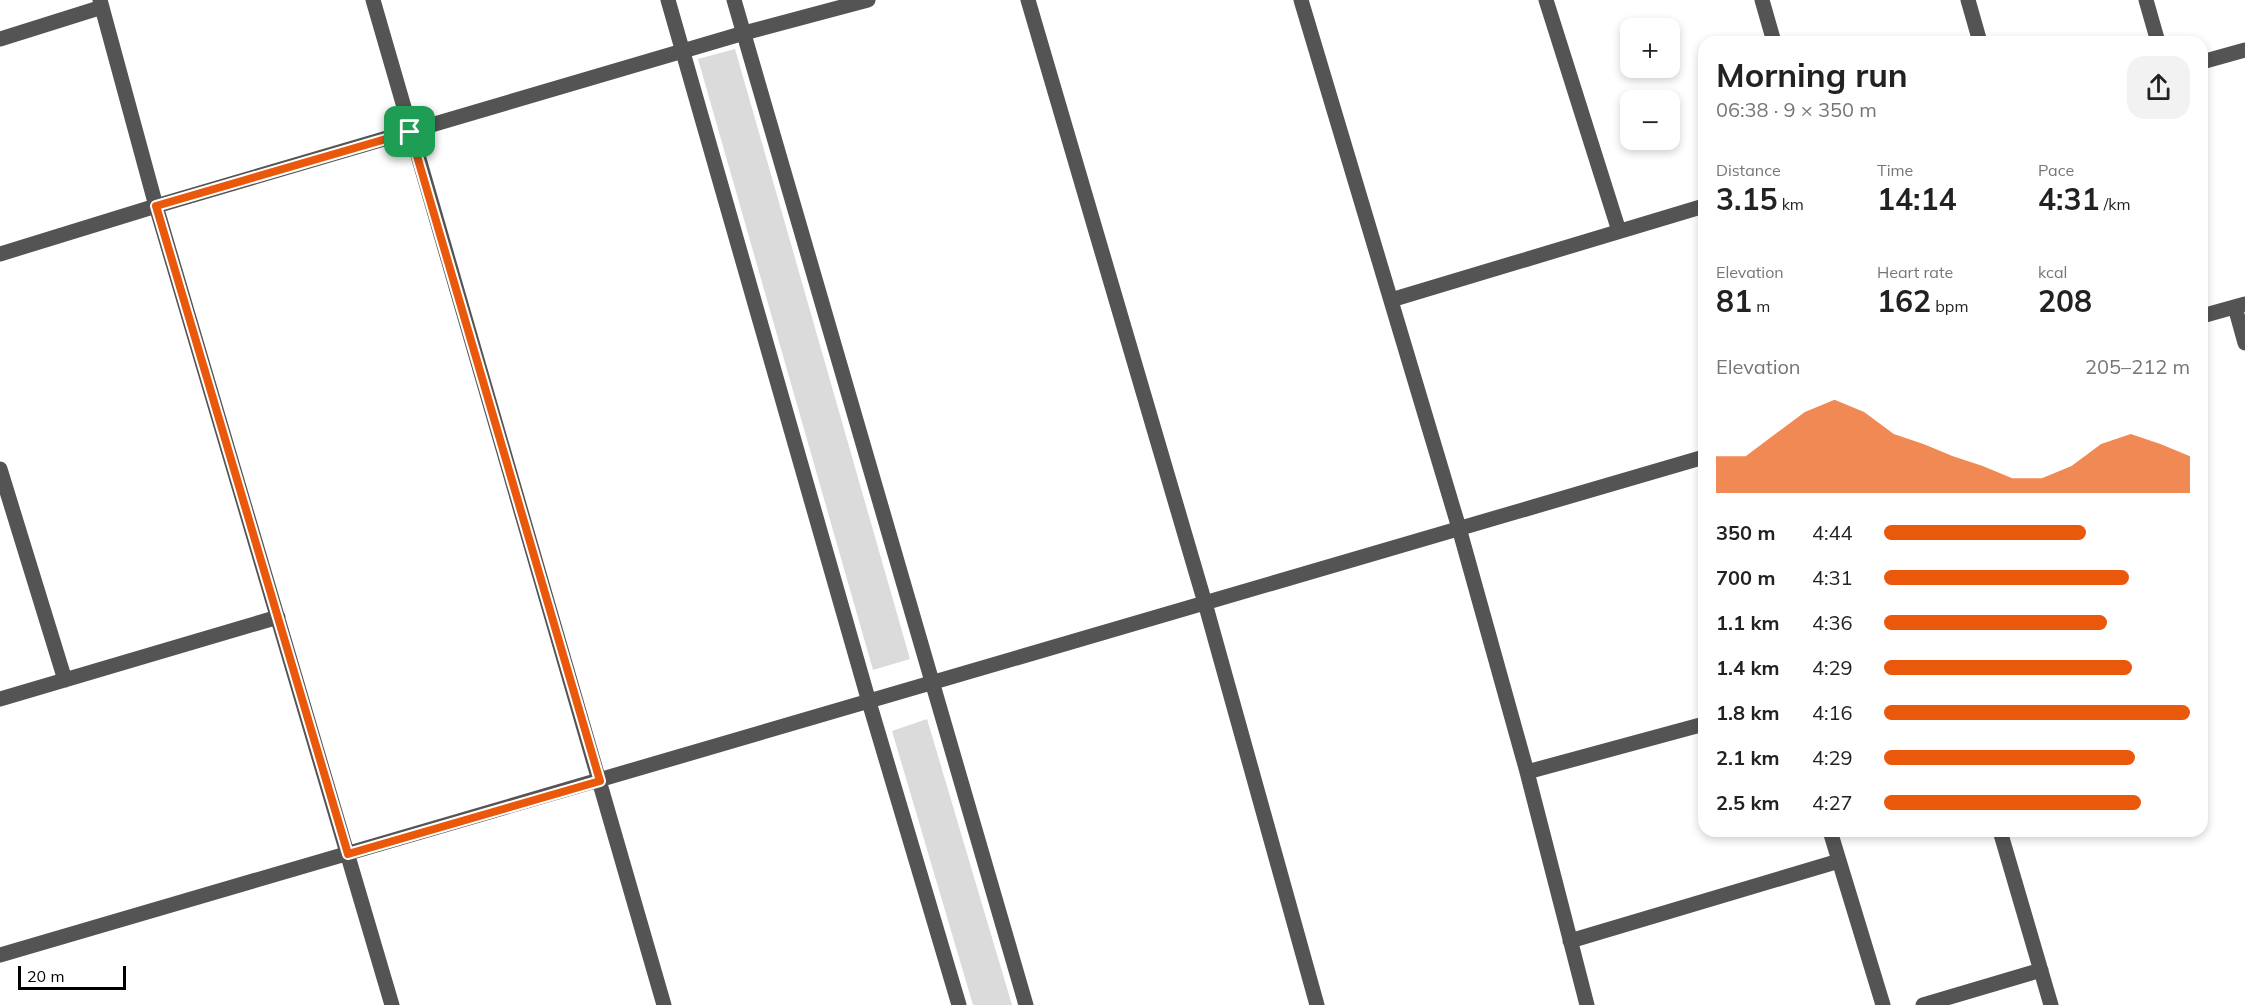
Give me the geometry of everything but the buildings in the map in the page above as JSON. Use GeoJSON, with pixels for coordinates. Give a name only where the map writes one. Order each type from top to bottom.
{"type":"FeatureCollection","features":[{"type":"Feature","properties":{"kind":"street"},"geometry":{"type":"LineString","coordinates":[[373,0],[664,1005]]}},
{"type":"Feature","properties":{"kind":"street"},"geometry":{"type":"LineString","coordinates":[[668,0],[869,702],[959,1005]]}},
{"type":"Feature","properties":{"kind":"street"},"geometry":{"type":"LineString","coordinates":[[734,0],[1026,1005]]}},
{"type":"Feature","properties":{"kind":"street"},"geometry":{"type":"LineString","coordinates":[[0,254],[744,33],[868,0]]}},
{"type":"Feature","properties":{"kind":"street"},"geometry":{"type":"LineString","coordinates":[[1028,0],[1205,603],[1317,1005]]}},
{"type":"Feature","properties":{"kind":"street"},"geometry":{"type":"LineString","coordinates":[[1301,0],[1459,528],[1527,772],[1587,1005]]}},
{"type":"Feature","properties":{"kind":"street"},"geometry":{"type":"LineString","coordinates":[[1546,0],[1619,231]]}},
{"type":"Feature","properties":{"kind":"street"},"geometry":{"type":"LineString","coordinates":[[1762,0],[1772,36]]}},
{"type":"Feature","properties":{"kind":"street"},"geometry":{"type":"LineString","coordinates":[[1968,0],[1978,36]]}},
{"type":"Feature","properties":{"kind":"street"},"geometry":{"type":"LineString","coordinates":[[2146,0],[2156,36]]}},
{"type":"Feature","properties":{"kind":"street"},"geometry":{"type":"LineString","coordinates":[[0,39],[101,4],[156,206],[392,1005]]}},
{"type":"Feature","properties":{"kind":"street"},"geometry":{"type":"LineString","coordinates":[[2208,60],[2245,50]]}},
{"type":"Feature","properties":{"kind":"street"},"geometry":{"type":"LineString","coordinates":[[1391,300],[1698,208]]}},
{"type":"Feature","properties":{"kind":"street"},"geometry":{"type":"LineString","coordinates":[[2208,314],[2240,305],[2245,343]]}},
{"type":"Feature","properties":{"kind":"street"},"geometry":{"type":"LineString","coordinates":[[0,955],[1698,459]]}},
{"type":"Feature","properties":{"kind":"street"},"geometry":{"type":"LineString","coordinates":[[0,469],[65,680]]}},
{"type":"Feature","properties":{"kind":"street"},"geometry":{"type":"LineString","coordinates":[[0,699],[278,617]]}},
{"type":"Feature","properties":{"kind":"street"},"geometry":{"type":"LineString","coordinates":[[1527,772],[1698,726]]}},
{"type":"Feature","properties":{"kind":"street"},"geometry":{"type":"LineString","coordinates":[[1832,837],[1882,1005]]}},
{"type":"Feature","properties":{"kind":"street"},"geometry":{"type":"LineString","coordinates":[[2002,837],[2051,1005]]}},
{"type":"Feature","properties":{"kind":"street"},"geometry":{"type":"LineString","coordinates":[[1570,941],[1839,861]]}},
{"type":"Feature","properties":{"kind":"street"},"geometry":{"type":"LineString","coordinates":[[1923,1005],[2041,970]]}},
{"type":"Feature","properties":{"kind":"shaded area"},"geometry":{"type":"Polygon","coordinates":[[[735,49],[910,659],[873,670],[698,59],[735,49]]]}},
{"type":"Feature","properties":{"kind":"shaded area"},"geometry":{"type":"Polygon","coordinates":[[[927,719],[1012,1005],[973,1005],[892,731],[927,719]]]}},
{"type":"Feature","properties":{"kind":"route"},"geometry":{"type":"LineString","coordinates":[[410,132],[600,781],[348,854],[156,206],[410,132]]}}]}
